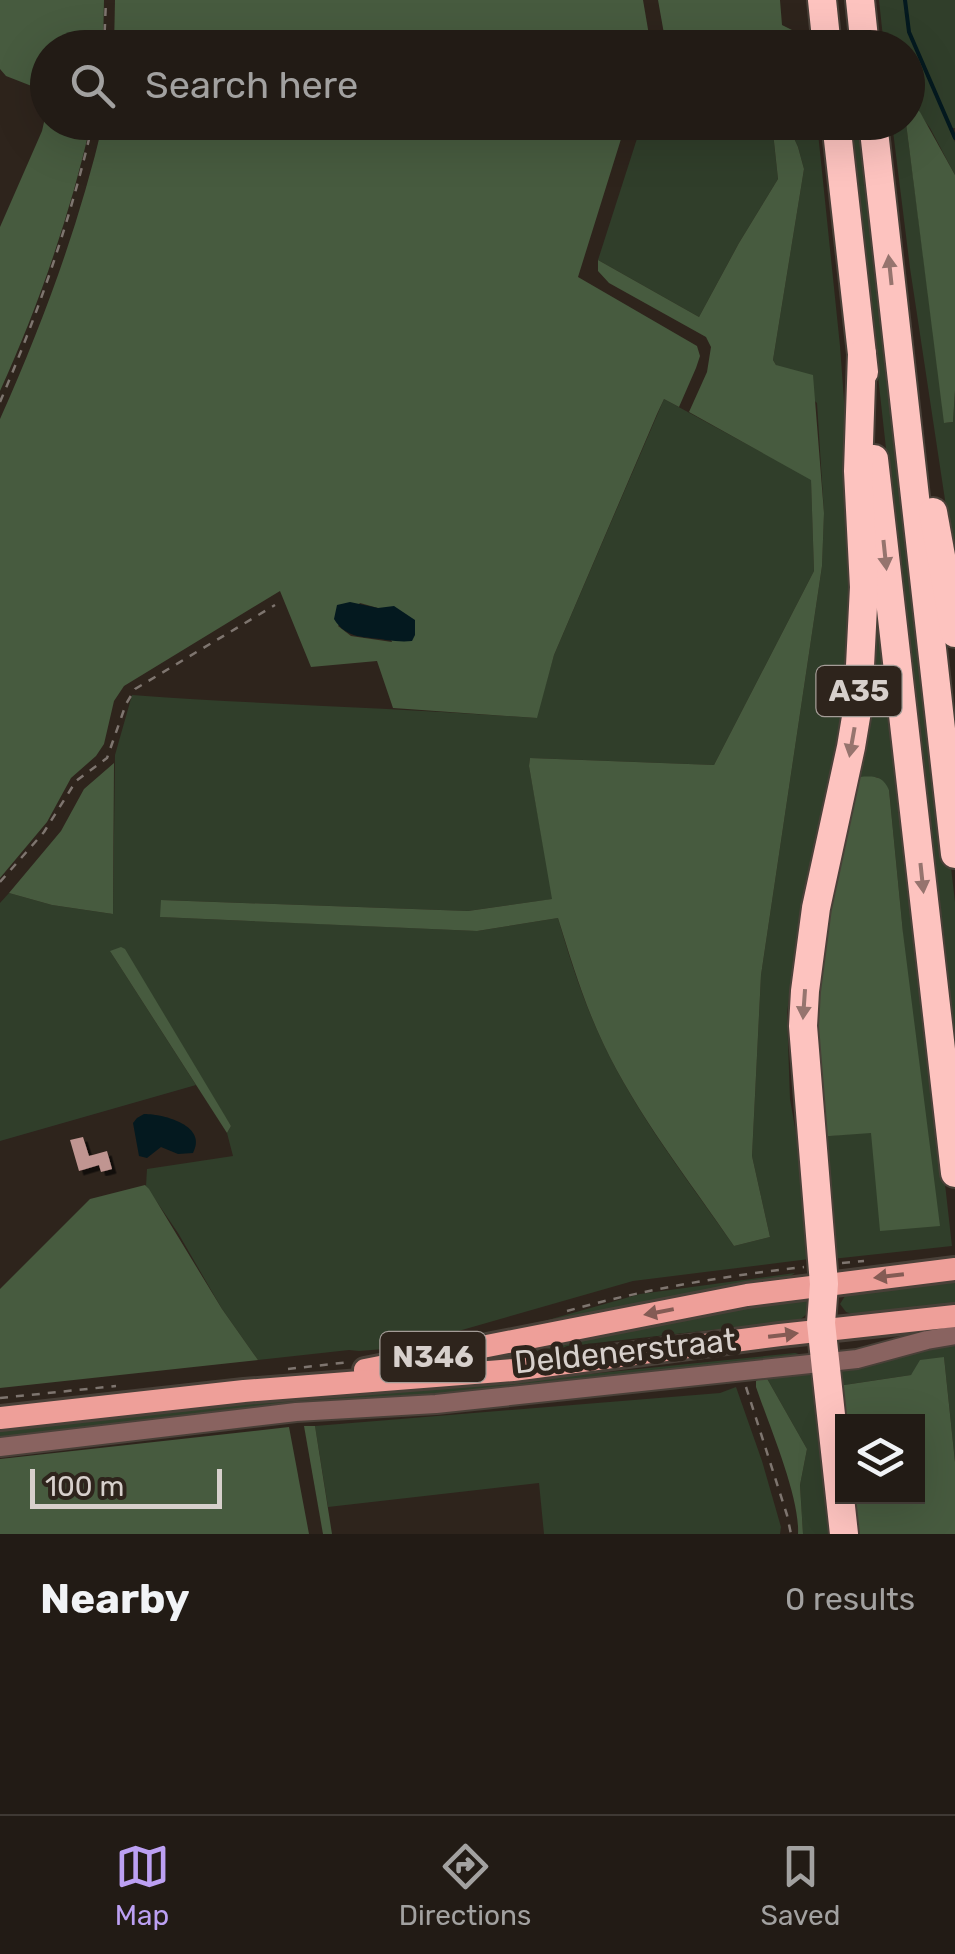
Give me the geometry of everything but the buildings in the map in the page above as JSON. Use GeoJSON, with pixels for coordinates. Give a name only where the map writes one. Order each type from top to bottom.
{"type":"FeatureCollection","features":[{"type":"Feature","properties":{"kind":"highway"},"geometry":{"type":"LineString","coordinates":[[822,0],[825,30]]}},
{"type":"Feature","properties":{"kind":"highway"},"geometry":{"type":"LineString","coordinates":[[860,0],[863,30]]}},
{"type":"Feature","properties":{"kind":"highway","name":"A35"},"geometry":{"type":"LineString","coordinates":[[838,140],[955,1173]]}},
{"type":"Feature","properties":{"kind":"highway","name":"A35"},"geometry":{"type":"LineString","coordinates":[[875,140],[955,854]]}},
{"type":"Feature","properties":{"kind":"highway","name":"A35"},"geometry":{"type":"LineString","coordinates":[[844,1534],[822,1330],[823,1275],[803,1026],[816,908],[858,705],[864,588],[858,470],[862,354]]}},
{"type":"Feature","properties":{"kind":"highway","name":"A35"},"geometry":{"type":"LineString","coordinates":[[900,367],[936,524],[955,633]]}},
{"type":"Feature","properties":{"kind":"main road","name":"Deldenerstraat"},"geometry":{"type":"LineString","coordinates":[[244,1391],[381,1368],[747,1295],[823,1275],[955,1269]]}},
{"type":"Feature","properties":{"kind":"main road","name":"Deldenerstraat"},"geometry":{"type":"LineString","coordinates":[[0,1418],[244,1391],[513,1370],[955,1316]]}},
{"type":"Feature","properties":{"kind":"street","name":"Deldenerstraat"},"geometry":{"type":"LineString","coordinates":[[0,1447],[296,1412],[436,1404],[857,1359],[955,1336]]}},
{"type":"Feature","properties":{"kind":"path"},"geometry":{"type":"LineString","coordinates":[[105,30],[106,0]]}},
{"type":"Feature","properties":{"kind":"path"},"geometry":{"type":"LineString","coordinates":[[0,402],[58,250],[89,140]]}},
{"type":"Feature","properties":{"kind":"path"},"geometry":{"type":"LineString","coordinates":[[0,882],[44,832],[76,781],[107,758],[135,689],[275,605]]}},
{"type":"Feature","properties":{"kind":"path"},"geometry":{"type":"LineString","coordinates":[[566,1311],[682,1284],[823,1275],[864,1261]]}},
{"type":"Feature","properties":{"kind":"path"},"geometry":{"type":"LineString","coordinates":[[288,1369],[358,1362]]}},
{"type":"Feature","properties":{"kind":"path"},"geometry":{"type":"LineString","coordinates":[[743,1372],[791,1534]]}},
{"type":"Feature","properties":{"kind":"path"},"geometry":{"type":"LineString","coordinates":[[0,1398],[115,1386]]}},
{"type":"Feature","properties":{"kind":"green space"},"geometry":{"type":"Polygon","coordinates":[[[0,0],[104,0],[103,30],[30,30],[30,85],[6,76],[0,69],[0,0]]]}},
{"type":"Feature","properties":{"kind":"green space"},"geometry":{"type":"Polygon","coordinates":[[[115,0],[643,0],[648,30],[114,30],[115,0]]]}},
{"type":"Feature","properties":{"kind":"green space"},"geometry":{"type":"Polygon","coordinates":[[[658,0],[780,0],[782,25],[792,30],[663,30],[658,0]]]}},
{"type":"Feature","properties":{"kind":"green space"},"geometry":{"type":"Polygon","coordinates":[[[879,0],[955,0],[955,128],[949,128],[955,142],[955,175],[925,121],[925,30],[882,30],[879,0]]]}},
{"type":"Feature","properties":{"kind":"green space"},"geometry":{"type":"Polygon","coordinates":[[[925,121],[955,175],[955,390],[953,422],[944,423],[908,140],[925,140],[925,121]]]}},
{"type":"Feature","properties":{"kind":"green space"},"geometry":{"type":"Polygon","coordinates":[[[38,140],[87,140],[52,259],[0,391],[0,227],[38,140]]]}},
{"type":"Feature","properties":{"kind":"green space"},"geometry":{"type":"Polygon","coordinates":[[[99,140],[621,140],[578,277],[697,346],[700,356],[679,407],[664,399],[657,414],[554,655],[537,718],[393,708],[377,661],[311,667],[280,591],[124,686],[114,701],[104,744],[71,778],[47,822],[0,878],[0,419],[59,273],[99,140]],[[360,603],[338,626],[351,636],[392,642],[378,608],[360,603]]]}},
{"type":"Feature","properties":{"kind":"green space"},"geometry":{"type":"Polygon","coordinates":[[[637,140],[774,140],[778,179],[699,317],[598,260],[637,140]]]}},
{"type":"Feature","properties":{"kind":"green space"},"geometry":{"type":"Polygon","coordinates":[[[774,140],[795,140],[804,169],[773,360],[776,365],[813,375],[824,513],[822,566],[761,975],[752,1156],[770,1237],[734,1246],[617,1070],[590,1012],[558,918],[477,931],[160,917],[161,900],[468,911],[552,899],[530,758],[714,765],[814,571],[811,480],[689,412],[707,372],[711,347],[706,337],[609,283],[598,271],[598,260],[699,317],[778,179],[774,140]]]}},
{"type":"Feature","properties":{"kind":"green space"},"geometry":{"type":"Polygon","coordinates":[[[795,140],[819,140],[849,469],[851,687],[795,954],[787,1013],[790,1099],[807,1196],[809,1259],[633,1281],[384,1349],[258,1360],[146,1186],[147,1169],[233,1156],[227,1133],[231,1126],[110,951],[196,1085],[0,1141],[0,903],[9,893],[52,905],[113,914],[115,755],[132,695],[536,718],[554,655],[664,399],[811,479],[814,571],[714,765],[530,758],[553,899],[468,911],[162,900],[161,917],[477,931],[558,918],[603,1043],[664,1147],[734,1246],[770,1237],[752,1156],[761,975],[822,566],[824,513],[817,403],[773,360],[804,169],[795,140]]]}},
{"type":"Feature","properties":{"kind":"green space"},"geometry":{"type":"Polygon","coordinates":[[[852,140],[866,140],[955,902],[955,1072],[852,140]]]}},
{"type":"Feature","properties":{"kind":"green space"},"geometry":{"type":"Polygon","coordinates":[[[894,140],[908,140],[945,423],[953,422],[955,390],[955,566],[894,140]]]}},
{"type":"Feature","properties":{"kind":"green space"},"geometry":{"type":"Polygon","coordinates":[[[872,536],[952,1246],[832,1259],[816,1137],[871,1132],[903,933],[889,790],[877,777],[860,777],[849,785],[872,536]]]}},
{"type":"Feature","properties":{"kind":"green space"},"geometry":{"type":"Polygon","coordinates":[[[114,763],[113,914],[52,905],[9,893],[61,831],[84,789],[114,763]]]}},
{"type":"Feature","properties":{"kind":"green space"},"geometry":{"type":"Polygon","coordinates":[[[860,777],[878,778],[889,790],[940,1226],[880,1231],[871,1133],[816,1137],[809,1023],[849,785],[860,777]]]}},
{"type":"Feature","properties":{"kind":"green space"},"geometry":{"type":"Polygon","coordinates":[[[121,947],[231,1126],[227,1133],[110,951],[121,947]]]}},
{"type":"Feature","properties":{"kind":"green space"},"geometry":{"type":"Polygon","coordinates":[[[145,1185],[258,1360],[0,1388],[0,1289],[90,1199],[145,1185]]]}},
{"type":"Feature","properties":{"kind":"green space"},"geometry":{"type":"Polygon","coordinates":[[[795,1273],[786,1279],[474,1341],[640,1294],[795,1273]]]}},
{"type":"Feature","properties":{"kind":"green space"},"geometry":{"type":"Polygon","coordinates":[[[955,1281],[955,1303],[867,1319],[846,1312],[840,1304],[852,1293],[955,1281]]]}},
{"type":"Feature","properties":{"kind":"green space"},"geometry":{"type":"Polygon","coordinates":[[[809,1298],[808,1311],[799,1320],[587,1344],[491,1360],[488,1356],[633,1321],[809,1298]]]}},
{"type":"Feature","properties":{"kind":"green space"},"geometry":{"type":"Polygon","coordinates":[[[955,1340],[955,1462],[944,1357],[911,1375],[831,1387],[830,1369],[955,1340]]]}},
{"type":"Feature","properties":{"kind":"green space"},"geometry":{"type":"Polygon","coordinates":[[[795,1353],[805,1360],[0,1441],[0,1429],[259,1401],[540,1379],[795,1353]]]}},
{"type":"Feature","properties":{"kind":"green space"},"geometry":{"type":"Polygon","coordinates":[[[944,1357],[955,1462],[955,1534],[847,1534],[844,1504],[925,1504],[925,1414],[839,1414],[831,1387],[911,1375],[920,1360],[944,1357]]]}},
{"type":"Feature","properties":{"kind":"green space"},"geometry":{"type":"Polygon","coordinates":[[[810,1372],[830,1534],[803,1534],[800,1485],[807,1449],[765,1375],[810,1372]]]}},
{"type":"Feature","properties":{"kind":"green space"},"geometry":{"type":"Polygon","coordinates":[[[765,1375],[807,1449],[800,1485],[803,1534],[798,1534],[789,1481],[756,1387],[756,1381],[765,1375]]]}},
{"type":"Feature","properties":{"kind":"green space"},"geometry":{"type":"Polygon","coordinates":[[[736,1387],[762,1461],[780,1534],[544,1534],[539,1483],[328,1507],[315,1426],[720,1393],[736,1387]]]}},
{"type":"Feature","properties":{"kind":"green space"},"geometry":{"type":"Polygon","coordinates":[[[304,1426],[315,1426],[332,1534],[323,1534],[304,1426]]]}},
{"type":"Feature","properties":{"kind":"green space"},"geometry":{"type":"Polygon","coordinates":[[[289,1427],[309,1534],[0,1534],[0,1459],[289,1427]]]}},
{"type":"Feature","properties":{"kind":"water"},"geometry":{"type":"Polygon","coordinates":[[[350,602],[378,608],[394,606],[415,620],[412,641],[364,637],[345,631],[334,619],[337,605],[350,602]]]}},
{"type":"Feature","properties":{"kind":"water"},"geometry":{"type":"Polygon","coordinates":[[[144,1114],[173,1119],[190,1129],[196,1144],[193,1153],[178,1154],[161,1147],[147,1158],[139,1156],[133,1123],[144,1114]]]}},
{"type":"Feature","properties":{"kind":"waterway"},"geometry":{"type":"LineString","coordinates":[[905,0],[909,30]]}},
{"type":"Feature","properties":{"kind":"waterway"},"geometry":{"type":"LineString","coordinates":[[925,69],[955,138]]}}]}
